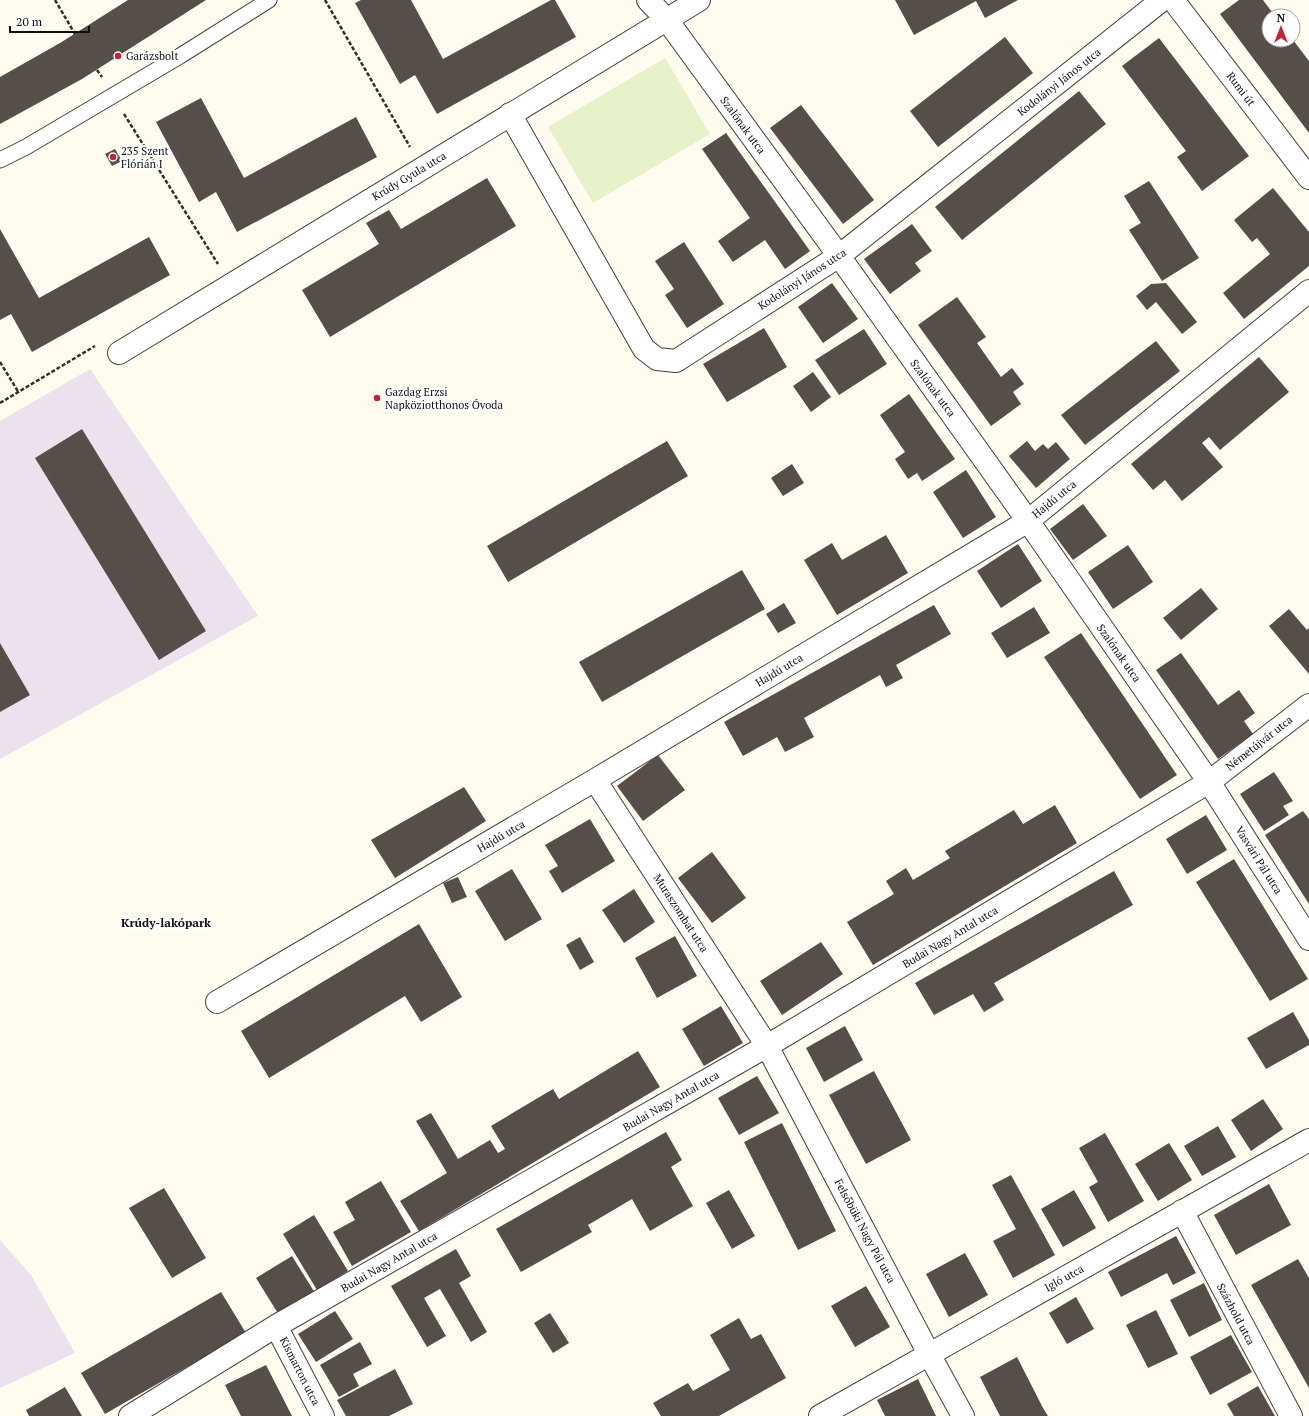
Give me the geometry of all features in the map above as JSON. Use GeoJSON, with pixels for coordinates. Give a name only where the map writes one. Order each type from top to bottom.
{"type":"FeatureCollection","features":[{"type":"Feature","properties":{"kind":"street","name":"Szalónak utca"},"geometry":{"type":"LineString","coordinates":[[648,0],[667,20],[839,256],[1028,521],[1209,782]]}},
{"type":"Feature","properties":{"kind":"street","name":"Krúdy Gyula utca"},"geometry":{"type":"LineString","coordinates":[[120,353],[699,0]]}},
{"type":"Feature","properties":{"kind":"street","name":"Kodolányi János utca"},"geometry":{"type":"LineString","coordinates":[[510,114],[644,349],[657,359],[676,361],[839,256],[1162,0]]}},
{"type":"Feature","properties":{"kind":"street","name":"Rumi út"},"geometry":{"type":"LineString","coordinates":[[1173,0],[1309,178]]}},
{"type":"Feature","properties":{"kind":"street","name":"Hajdú utca"},"geometry":{"type":"LineString","coordinates":[[217,1002],[595,780],[1028,521],[1309,291]]}},
{"type":"Feature","properties":{"kind":"street","name":"Németújvár utca"},"geometry":{"type":"LineString","coordinates":[[1209,782],[1309,705]]}},
{"type":"Feature","properties":{"kind":"street","name":"Muraszombat utca"},"geometry":{"type":"LineString","coordinates":[[595,780],[767,1046]]}},
{"type":"Feature","properties":{"kind":"street","name":"Vasvári Pál utca"},"geometry":{"type":"LineString","coordinates":[[1209,782],[1309,939]]}},
{"type":"Feature","properties":{"kind":"street","name":"Budai Nagy Antal utca"},"geometry":{"type":"LineString","coordinates":[[130,1416],[276,1326],[767,1046],[1209,782]]}},
{"type":"Feature","properties":{"kind":"street","name":"Felsőbüki Nagy Pál utca"},"geometry":{"type":"LineString","coordinates":[[767,1046],[963,1416]]}},
{"type":"Feature","properties":{"kind":"street","name":"Igló utca"},"geometry":{"type":"LineString","coordinates":[[820,1416],[1309,1140]]}},
{"type":"Feature","properties":{"kind":"street","name":"Százhold utca"},"geometry":{"type":"LineString","coordinates":[[1182,1212],[1291,1416]]}},
{"type":"Feature","properties":{"kind":"street","name":"Kismarton utca"},"geometry":{"type":"LineString","coordinates":[[276,1326],[323,1416]]}},
{"type":"Feature","properties":{"kind":"lane"},"geometry":{"type":"LineString","coordinates":[[0,160],[180,56],[268,0]]}},
{"type":"Feature","properties":{"kind":"path"},"geometry":{"type":"LineString","coordinates":[[55,0],[75,34]]}},
{"type":"Feature","properties":{"kind":"path"},"geometry":{"type":"LineString","coordinates":[[325,0],[422,168]]}},
{"type":"Feature","properties":{"kind":"path"},"geometry":{"type":"LineString","coordinates":[[113,96],[231,285]]}},
{"type":"Feature","properties":{"kind":"path"},"geometry":{"type":"LineString","coordinates":[[0,403],[19,393],[102,341],[120,353]]}},
{"type":"Feature","properties":{"kind":"path"},"geometry":{"type":"LineString","coordinates":[[0,362],[19,393]]}},
{"type":"Feature","properties":{"kind":"shaded area"},"geometry":{"type":"Polygon","coordinates":[[[90,369],[258,616],[0,759],[0,421],[90,369]]]}},
{"type":"Feature","properties":{"kind":"shaded area"},"geometry":{"type":"Polygon","coordinates":[[[0,1240],[31,1275],[75,1353],[0,1388],[0,1240]]]}},
{"type":"Feature","properties":{"kind":"green space"},"geometry":{"type":"Polygon","coordinates":[[[665,58],[710,134],[593,203],[548,127],[665,58]]]}},
{"type":"Feature","properties":{"kind":"building"},"geometry":{"type":"Polygon","coordinates":[[[128,0],[206,0],[82,79],[0,124],[0,77],[60,43],[128,0]]]}},
{"type":"Feature","properties":{"kind":"building"},"geometry":{"type":"Polygon","coordinates":[[[361,0],[411,0],[443,59],[551,0],[555,0],[576,37],[437,114],[415,75],[400,84],[355,3],[361,0]]]}},
{"type":"Feature","properties":{"kind":"building"},"geometry":{"type":"Polygon","coordinates":[[[895,0],[1018,0],[985,18],[976,1],[914,35],[895,0]]]}},
{"type":"Feature","properties":{"kind":"building"},"geometry":{"type":"Polygon","coordinates":[[[1239,0],[1263,0],[1269,8],[1261,8],[1261,48],[1299,48],[1309,61],[1309,133],[1220,14],[1239,0]]]}},
{"type":"Feature","properties":{"kind":"building"},"geometry":{"type":"Polygon","coordinates":[[[1005,37],[1033,73],[938,147],[910,111],[1005,37]]]}},
{"type":"Feature","properties":{"kind":"building"},"geometry":{"type":"Polygon","coordinates":[[[1159,38],[1249,156],[1202,191],[1177,157],[1186,151],[1122,66],[1159,38]]]}},
{"type":"Feature","properties":{"kind":"building"},"geometry":{"type":"Polygon","coordinates":[[[1079,91],[1106,124],[962,240],[935,207],[1079,91]]]}},
{"type":"Feature","properties":{"kind":"building"},"geometry":{"type":"Polygon","coordinates":[[[201,98],[244,178],[356,117],[377,157],[237,232],[216,192],[199,202],[156,122],[201,98]]]}},
{"type":"Feature","properties":{"kind":"building"},"geometry":{"type":"Polygon","coordinates":[[[801,105],[874,200],[843,224],[770,128],[801,105]]]}},
{"type":"Feature","properties":{"kind":"building"},"geometry":{"type":"Polygon","coordinates":[[[726,133],[810,251],[785,269],[765,240],[733,262],[718,241],[750,218],[702,149],[726,133]]]}},
{"type":"Feature","properties":{"kind":"building","name":"235 Szent Flórián I"},"geometry":{"type":"Polygon","coordinates":[[[115,149],[122,161],[112,166],[105,154],[115,149]]]}},
{"type":"Feature","properties":{"kind":"building"},"geometry":{"type":"Polygon","coordinates":[[[487,178],[516,226],[330,337],[302,290],[379,244],[366,223],[389,210],[401,229],[487,178]]]}},
{"type":"Feature","properties":{"kind":"building"},"geometry":{"type":"Polygon","coordinates":[[[1149,181],[1199,258],[1162,281],[1129,230],[1141,223],[1124,196],[1149,181]]]}},
{"type":"Feature","properties":{"kind":"building"},"geometry":{"type":"Polygon","coordinates":[[[1273,188],[1309,232],[1309,266],[1244,319],[1223,293],[1270,254],[1257,238],[1252,242],[1234,220],[1273,188]]]}},
{"type":"Feature","properties":{"kind":"building"},"geometry":{"type":"Polygon","coordinates":[[[912,224],[932,251],[915,263],[921,271],[890,294],[864,259],[912,224]]]}},
{"type":"Feature","properties":{"kind":"building"},"geometry":{"type":"Polygon","coordinates":[[[0,229],[39,298],[149,237],[170,275],[32,352],[11,314],[0,320],[0,229]]]}},
{"type":"Feature","properties":{"kind":"building"},"geometry":{"type":"Polygon","coordinates":[[[684,242],[724,304],[687,328],[665,295],[674,289],[655,261],[684,242]]]}},
{"type":"Feature","properties":{"kind":"building"},"geometry":{"type":"Polygon","coordinates":[[[832,283],[858,319],[823,343],[798,307],[832,283]]]}},
{"type":"Feature","properties":{"kind":"building"},"geometry":{"type":"Polygon","coordinates":[[[1166,283],[1197,322],[1182,334],[1156,302],[1147,310],[1136,296],[1151,284],[1166,283]]]}},
{"type":"Feature","properties":{"kind":"building"},"geometry":{"type":"Polygon","coordinates":[[[957,297],[986,337],[977,343],[1001,377],[1012,368],[1024,384],[1013,392],[1021,404],[991,426],[918,325],[957,297]]]}},
{"type":"Feature","properties":{"kind":"building"},"geometry":{"type":"Polygon","coordinates":[[[764,328],[787,367],[727,402],[703,364],[764,328]]]}},
{"type":"Feature","properties":{"kind":"building"},"geometry":{"type":"Polygon","coordinates":[[[864,329],[887,364],[839,395],[815,360],[864,329]]]}},
{"type":"Feature","properties":{"kind":"building"},"geometry":{"type":"Polygon","coordinates":[[[1156,341],[1180,371],[1085,445],[1061,415],[1156,341]]]}},
{"type":"Feature","properties":{"kind":"building"},"geometry":{"type":"Polygon","coordinates":[[[1259,357],[1289,392],[1220,450],[1209,437],[1202,443],[1223,467],[1182,501],[1165,480],[1153,490],[1131,464],[1259,357]]]}},
{"type":"Feature","properties":{"kind":"building"},"geometry":{"type":"Polygon","coordinates":[[[813,372],[831,397],[811,412],[793,386],[813,372]]]}},
{"type":"Feature","properties":{"kind":"building"},"geometry":{"type":"Polygon","coordinates":[[[909,394],[955,459],[922,481],[917,473],[908,479],[895,459],[905,452],[880,415],[909,394]]]}},
{"type":"Feature","properties":{"kind":"building"},"geometry":{"type":"Polygon","coordinates":[[[82,429],[206,631],[159,660],[35,458],[82,429]]]}},
{"type":"Feature","properties":{"kind":"building"},"geometry":{"type":"Polygon","coordinates":[[[667,441],[688,476],[508,582],[487,546],[667,441]]]}},
{"type":"Feature","properties":{"kind":"building"},"geometry":{"type":"Polygon","coordinates":[[[1027,441],[1035,451],[1043,444],[1048,449],[1056,442],[1070,459],[1036,488],[1009,456],[1027,441]]]}},
{"type":"Feature","properties":{"kind":"building"},"geometry":{"type":"Polygon","coordinates":[[[792,464],[804,483],[783,496],[771,478],[792,464]]]}},
{"type":"Feature","properties":{"kind":"building"},"geometry":{"type":"Polygon","coordinates":[[[966,470],[996,517],[963,538],[933,492],[966,470]]]}},
{"type":"Feature","properties":{"kind":"building"},"geometry":{"type":"Polygon","coordinates":[[[1083,504],[1107,536],[1073,560],[1050,529],[1083,504]]]}},
{"type":"Feature","properties":{"kind":"building"},"geometry":{"type":"Polygon","coordinates":[[[886,535],[908,573],[837,615],[804,560],[832,543],[842,560],[886,535]]]}},
{"type":"Feature","properties":{"kind":"building"},"geometry":{"type":"Polygon","coordinates":[[[1018,544],[1042,581],[1001,608],[977,571],[1018,544]]]}},
{"type":"Feature","properties":{"kind":"building"},"geometry":{"type":"Polygon","coordinates":[[[1128,545],[1153,582],[1113,609],[1088,572],[1128,545]]]}},
{"type":"Feature","properties":{"kind":"building"},"geometry":{"type":"Polygon","coordinates":[[[742,570],[765,609],[602,702],[579,662],[742,570]]]}},
{"type":"Feature","properties":{"kind":"building"},"geometry":{"type":"Polygon","coordinates":[[[1201,588],[1218,609],[1181,640],[1163,618],[1201,588]]]}},
{"type":"Feature","properties":{"kind":"building"},"geometry":{"type":"Polygon","coordinates":[[[784,603],[796,623],[778,633],[766,614],[784,603]]]}},
{"type":"Feature","properties":{"kind":"building"},"geometry":{"type":"Polygon","coordinates":[[[934,605],[951,634],[896,665],[903,678],[886,687],[880,675],[804,718],[814,737],[785,752],[777,737],[743,756],[724,722],[934,605]]]}},
{"type":"Feature","properties":{"kind":"building"},"geometry":{"type":"Polygon","coordinates":[[[1034,607],[1050,633],[1007,658],[991,633],[1034,607]]]}},
{"type":"Feature","properties":{"kind":"building"},"geometry":{"type":"Polygon","coordinates":[[[1289,609],[1307,630],[1309,628],[1309,674],[1269,626],[1289,609]]]}},
{"type":"Feature","properties":{"kind":"building"},"geometry":{"type":"Polygon","coordinates":[[[1081,633],[1177,775],[1140,799],[1044,657],[1081,633]]]}},
{"type":"Feature","properties":{"kind":"building"},"geometry":{"type":"Polygon","coordinates":[[[0,643],[30,695],[0,712],[0,643]]]}},
{"type":"Feature","properties":{"kind":"building"},"geometry":{"type":"Polygon","coordinates":[[[1181,653],[1218,705],[1239,690],[1255,713],[1244,721],[1253,734],[1218,759],[1156,670],[1181,653]]]}},
{"type":"Feature","properties":{"kind":"building"},"geometry":{"type":"Polygon","coordinates":[[[658,755],[685,790],[643,821],[617,786],[658,755]]]}},
{"type":"Feature","properties":{"kind":"building"},"geometry":{"type":"Polygon","coordinates":[[[1274,772],[1293,801],[1283,806],[1289,815],[1264,831],[1240,794],[1274,772]]]}},
{"type":"Feature","properties":{"kind":"building"},"geometry":{"type":"Polygon","coordinates":[[[464,787],[486,821],[395,878],[371,840],[464,787]]]}},
{"type":"Feature","properties":{"kind":"building"},"geometry":{"type":"Polygon","coordinates":[[[1055,805],[1077,843],[873,965],[847,922],[894,894],[886,881],[906,868],[913,880],[950,858],[945,851],[1014,810],[1023,824],[1055,805]]]}},
{"type":"Feature","properties":{"kind":"building"},"geometry":{"type":"Polygon","coordinates":[[[1303,811],[1309,819],[1309,904],[1265,835],[1303,811]]]}},
{"type":"Feature","properties":{"kind":"building"},"geometry":{"type":"Polygon","coordinates":[[[1206,815],[1227,850],[1187,874],[1166,839],[1206,815]]]}},
{"type":"Feature","properties":{"kind":"building"},"geometry":{"type":"Polygon","coordinates":[[[590,819],[615,861],[562,893],[549,871],[558,866],[545,845],[590,819]]]}},
{"type":"Feature","properties":{"kind":"building"},"geometry":{"type":"Polygon","coordinates":[[[712,852],[746,898],[712,923],[678,878],[712,852]]]}},
{"type":"Feature","properties":{"kind":"building"},"geometry":{"type":"Polygon","coordinates":[[[1234,859],[1308,979],[1270,1001],[1196,882],[1234,859]]]}},
{"type":"Feature","properties":{"kind":"building"},"geometry":{"type":"Polygon","coordinates":[[[512,869],[542,919],[505,941],[475,891],[512,869]]]}},
{"type":"Feature","properties":{"kind":"building"},"geometry":{"type":"Polygon","coordinates":[[[1114,871],[1133,905],[994,983],[1004,1000],[984,1012],[973,994],[934,1015],[915,983],[1114,871]]]}},
{"type":"Feature","properties":{"kind":"building"},"geometry":{"type":"Polygon","coordinates":[[[458,877],[467,897],[452,903],[443,883],[458,877]]]}},
{"type":"Feature","properties":{"kind":"building"},"geometry":{"type":"Polygon","coordinates":[[[634,889],[655,922],[624,943],[602,910],[634,889]]]}},
{"type":"Feature","properties":{"kind":"building"},"geometry":{"type":"Polygon","coordinates":[[[419,924],[462,997],[421,1022],[405,996],[269,1078],[241,1031],[419,924]]]}},
{"type":"Feature","properties":{"kind":"building"},"geometry":{"type":"Polygon","coordinates":[[[675,936],[697,976],[657,998],[635,958],[675,936]]]}},
{"type":"Feature","properties":{"kind":"building"},"geometry":{"type":"Polygon","coordinates":[[[580,937],[594,962],[580,970],[566,945],[580,937]]]}},
{"type":"Feature","properties":{"kind":"building"},"geometry":{"type":"Polygon","coordinates":[[[821,942],[843,974],[782,1015],[760,981],[821,942]]]}},
{"type":"Feature","properties":{"kind":"building"},"geometry":{"type":"Polygon","coordinates":[[[721,1006],[743,1043],[704,1066],[682,1029],[721,1006]]]}},
{"type":"Feature","properties":{"kind":"building"},"geometry":{"type":"Polygon","coordinates":[[[1293,1012],[1309,1040],[1309,1045],[1266,1069],[1247,1038],[1293,1012]]]}},
{"type":"Feature","properties":{"kind":"building"},"geometry":{"type":"Polygon","coordinates":[[[845,1026],[863,1060],[824,1082],[806,1048],[845,1026]]]}},
{"type":"Feature","properties":{"kind":"building"},"geometry":{"type":"Polygon","coordinates":[[[638,1051],[660,1087],[419,1231],[400,1201],[447,1173],[416,1121],[431,1113],[458,1159],[490,1140],[498,1153],[505,1149],[491,1126],[553,1089],[559,1099],[638,1051]]]}},
{"type":"Feature","properties":{"kind":"building"},"geometry":{"type":"Polygon","coordinates":[[[874,1071],[911,1140],[866,1164],[829,1095],[874,1071]]]}},
{"type":"Feature","properties":{"kind":"building"},"geometry":{"type":"Polygon","coordinates":[[[757,1076],[779,1113],[739,1135],[718,1098],[757,1076]]]}},
{"type":"Feature","properties":{"kind":"building"},"geometry":{"type":"Polygon","coordinates":[[[1263,1099],[1283,1129],[1251,1151],[1231,1120],[1263,1099]]]}},
{"type":"Feature","properties":{"kind":"building"},"geometry":{"type":"Polygon","coordinates":[[[782,1123],[836,1231],[798,1250],[744,1142],[782,1123]]]}},
{"type":"Feature","properties":{"kind":"building"},"geometry":{"type":"Polygon","coordinates":[[[1218,1126],[1236,1157],[1202,1176],[1184,1146],[1218,1126]]]}},
{"type":"Feature","properties":{"kind":"building"},"geometry":{"type":"Polygon","coordinates":[[[666,1132],[682,1160],[671,1167],[693,1206],[650,1231],[632,1199],[588,1225],[592,1232],[521,1272],[496,1229],[666,1132]]]}},
{"type":"Feature","properties":{"kind":"building"},"geometry":{"type":"Polygon","coordinates":[[[1105,1133],[1144,1201],[1108,1222],[1089,1187],[1098,1182],[1079,1148],[1105,1133]]]}},
{"type":"Feature","properties":{"kind":"building"},"geometry":{"type":"Polygon","coordinates":[[[1169,1143],[1192,1180],[1158,1201],[1135,1164],[1169,1143]]]}},
{"type":"Feature","properties":{"kind":"building"},"geometry":{"type":"Polygon","coordinates":[[[1011,1175],[1055,1255],[1013,1278],[993,1241],[1016,1229],[992,1185],[1011,1175]]]}},
{"type":"Feature","properties":{"kind":"building"},"geometry":{"type":"Polygon","coordinates":[[[381,1181],[411,1232],[352,1266],[333,1232],[355,1220],[345,1202],[381,1181]]]}},
{"type":"Feature","properties":{"kind":"building"},"geometry":{"type":"Polygon","coordinates":[[[1269,1184],[1291,1225],[1236,1255],[1214,1215],[1269,1184]]]}},
{"type":"Feature","properties":{"kind":"building"},"geometry":{"type":"Polygon","coordinates":[[[164,1188],[206,1258],[172,1278],[129,1208],[164,1188]]]}},
{"type":"Feature","properties":{"kind":"building"},"geometry":{"type":"Polygon","coordinates":[[[729,1190],[755,1236],[732,1249],[706,1203],[729,1190]]]}},
{"type":"Feature","properties":{"kind":"building"},"geometry":{"type":"Polygon","coordinates":[[[1074,1190],[1096,1228],[1063,1247],[1041,1209],[1074,1190]]]}},
{"type":"Feature","properties":{"kind":"building"},"geometry":{"type":"Polygon","coordinates":[[[314,1215],[348,1271],[317,1290],[283,1234],[314,1215]]]}},
{"type":"Feature","properties":{"kind":"building"},"geometry":{"type":"Polygon","coordinates":[[[1176,1236],[1196,1273],[1173,1285],[1167,1273],[1121,1297],[1108,1272],[1176,1236]]]}},
{"type":"Feature","properties":{"kind":"building"},"geometry":{"type":"Polygon","coordinates":[[[456,1249],[471,1276],[459,1283],[487,1332],[471,1342],[440,1289],[424,1298],[446,1336],[427,1347],[391,1286],[456,1249]]]}},
{"type":"Feature","properties":{"kind":"building"},"geometry":{"type":"Polygon","coordinates":[[[965,1253],[988,1295],[949,1317],[926,1274],[965,1253]]]}},
{"type":"Feature","properties":{"kind":"building"},"geometry":{"type":"Polygon","coordinates":[[[292,1256],[315,1293],[279,1315],[256,1278],[292,1256]]]}},
{"type":"Feature","properties":{"kind":"building"},"geometry":{"type":"Polygon","coordinates":[[[1298,1259],[1309,1278],[1309,1388],[1251,1285],[1298,1259]]]}},
{"type":"Feature","properties":{"kind":"building"},"geometry":{"type":"Polygon","coordinates":[[[1204,1283],[1222,1320],[1189,1337],[1170,1300],[1204,1283]]]}},
{"type":"Feature","properties":{"kind":"building"},"geometry":{"type":"Polygon","coordinates":[[[866,1286],[890,1327],[855,1347],[831,1306],[866,1286]]]}},
{"type":"Feature","properties":{"kind":"building"},"geometry":{"type":"Polygon","coordinates":[[[221,1292],[246,1333],[105,1414],[81,1373],[221,1292]]]}},
{"type":"Feature","properties":{"kind":"building"},"geometry":{"type":"Polygon","coordinates":[[[1076,1297],[1094,1329],[1067,1344],[1049,1313],[1076,1297]]]}},
{"type":"Feature","properties":{"kind":"building"},"geometry":{"type":"Polygon","coordinates":[[[1156,1310],[1178,1354],[1148,1368],[1126,1325],[1156,1310]]]}},
{"type":"Feature","properties":{"kind":"building"},"geometry":{"type":"Polygon","coordinates":[[[335,1311],[353,1339],[316,1362],[298,1334],[335,1311]]]}},
{"type":"Feature","properties":{"kind":"building"},"geometry":{"type":"Polygon","coordinates":[[[550,1313],[569,1343],[553,1353],[534,1323],[550,1313]]]}},
{"type":"Feature","properties":{"kind":"building"},"geometry":{"type":"Polygon","coordinates":[[[739,1318],[751,1339],[761,1334],[786,1378],[719,1416],[661,1416],[653,1403],[688,1383],[693,1391],[730,1370],[710,1335],[739,1318]]]}},
{"type":"Feature","properties":{"kind":"building"},"geometry":{"type":"Polygon","coordinates":[[[1231,1335],[1252,1372],[1210,1395],[1190,1357],[1231,1335]]]}},
{"type":"Feature","properties":{"kind":"building"},"geometry":{"type":"Polygon","coordinates":[[[360,1342],[372,1364],[353,1374],[359,1386],[339,1397],[320,1365],[360,1342]]]}},
{"type":"Feature","properties":{"kind":"building"},"geometry":{"type":"Polygon","coordinates":[[[1017,1357],[1048,1416],[1000,1416],[980,1377],[1017,1357]]]}},
{"type":"Feature","properties":{"kind":"building"},"geometry":{"type":"Polygon","coordinates":[[[266,1365],[292,1416],[241,1416],[225,1385],[266,1365]]]}},
{"type":"Feature","properties":{"kind":"building"},"geometry":{"type":"Polygon","coordinates":[[[395,1369],[413,1404],[389,1416],[346,1416],[337,1400],[395,1369]]]}},
{"type":"Feature","properties":{"kind":"building"},"geometry":{"type":"Polygon","coordinates":[[[918,1379],[936,1416],[885,1416],[877,1400],[918,1379]]]}},
{"type":"Feature","properties":{"kind":"building"},"geometry":{"type":"Polygon","coordinates":[[[1258,1386],[1275,1416],[1234,1416],[1227,1404],[1258,1386]]]}},
{"type":"Feature","properties":{"kind":"building"},"geometry":{"type":"Polygon","coordinates":[[[65,1387],[82,1416],[29,1416],[26,1410],[65,1387]]]}},
{"type":"Feature","properties":{"kind":"place","name":"Garázsbolt"},"geometry":{"type":"Point","coordinates":[118,56]}},
{"type":"Feature","properties":{"kind":"place","name":"235 Szent Flórián I"},"geometry":{"type":"Point","coordinates":[113,157]}},
{"type":"Feature","properties":{"kind":"place","name":"Gazdag Erzsi Napköziotthonos Óvoda"},"geometry":{"type":"Point","coordinates":[377,398]}},
{"type":"Feature","properties":{"kind":"district","name":"Krúdy-lakópark"},"geometry":{"type":"Point","coordinates":[166,923]}}]}
